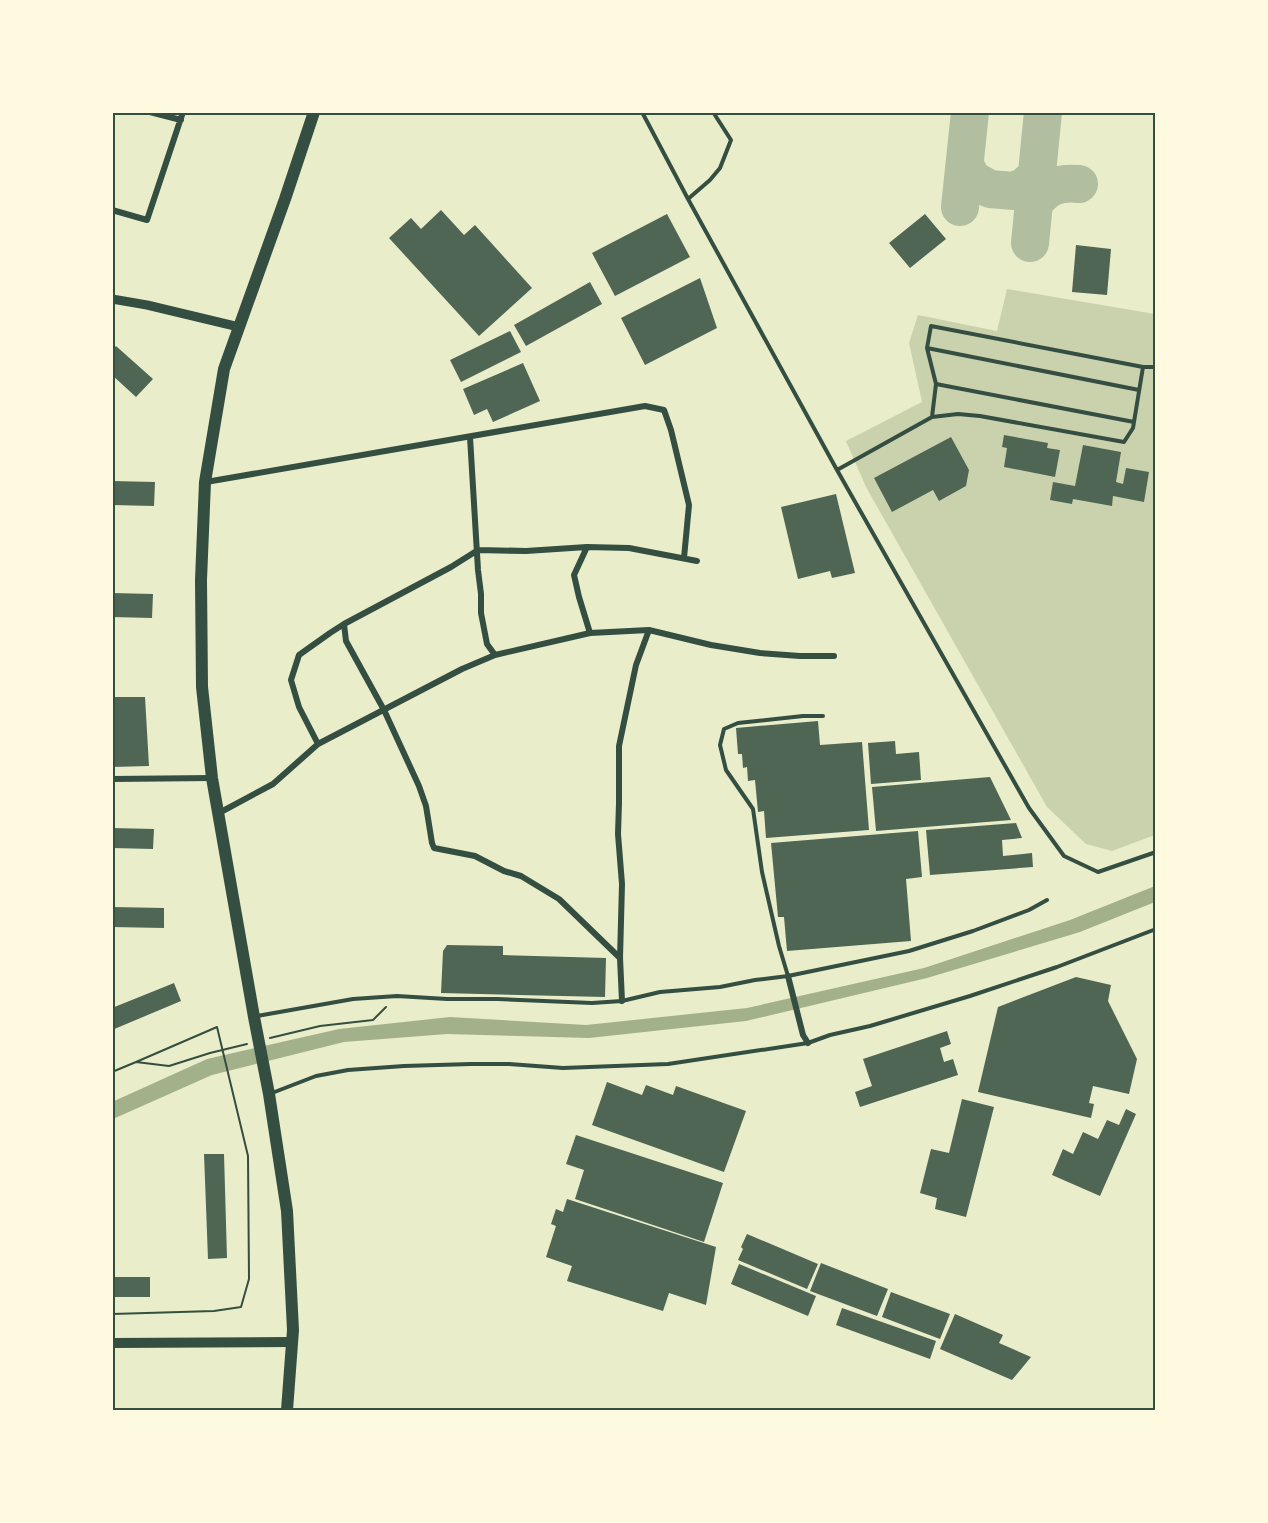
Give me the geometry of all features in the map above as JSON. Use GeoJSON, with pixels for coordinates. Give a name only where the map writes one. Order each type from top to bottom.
{"type":"FeatureCollection","features":[{"type":"Feature","properties":{"kind":"main road"},"geometry":{"type":"LineString","coordinates":[[287,1410],[293,1330],[286,1211],[268,1089],[212,778],[202,675],[201,580],[205,483],[224,369],[314,112]]}},
{"type":"Feature","properties":{"kind":"main road"},"geometry":{"type":"LineString","coordinates":[[112,1343],[292,1342]]}},
{"type":"Feature","properties":{"kind":"street"},"geometry":{"type":"LineString","coordinates":[[112,210],[147,219],[182,116],[150,112]]}},
{"type":"Feature","properties":{"kind":"street"},"geometry":{"type":"LineString","coordinates":[[112,299],[239,327]]}},
{"type":"Feature","properties":{"kind":"street"},"geometry":{"type":"LineString","coordinates":[[205,483],[645,406],[664,410],[671,430],[689,505],[684,558]]}},
{"type":"Feature","properties":{"kind":"street"},"geometry":{"type":"LineString","coordinates":[[470,437],[478,570],[482,594],[481,613],[487,644],[495,655]]}},
{"type":"Feature","properties":{"kind":"street"},"geometry":{"type":"LineString","coordinates":[[587,547],[574,575],[590,633]]}},
{"type":"Feature","properties":{"kind":"street"},"geometry":{"type":"LineString","coordinates":[[318,744],[299,707],[291,680],[299,655],[344,624],[451,567],[478,550],[629,548],[697,561]]}},
{"type":"Feature","properties":{"kind":"street"},"geometry":{"type":"LineString","coordinates":[[344,624],[346,641],[384,710],[419,786],[426,806],[434,849],[475,856],[504,871],[521,876],[559,899],[620,958]]}},
{"type":"Feature","properties":{"kind":"street"},"geometry":{"type":"LineString","coordinates":[[622,1001],[620,958],[622,884],[618,834],[619,746],[636,665],[650,630]]}},
{"type":"Feature","properties":{"kind":"street"},"geometry":{"type":"LineString","coordinates":[[218,814],[273,784],[318,744],[462,669],[495,655],[590,633],[650,630],[711,645],[760,653],[834,656]]}},
{"type":"Feature","properties":{"kind":"street"},"geometry":{"type":"LineString","coordinates":[[112,779],[212,778]]}},
{"type":"Feature","properties":{"kind":"street"},"geometry":{"type":"LineString","coordinates":[[789,980],[807,1043]]}},
{"type":"Feature","properties":{"kind":"lane"},"geometry":{"type":"LineString","coordinates":[[642,112],[837,470],[1029,808],[1065,856],[1098,872],[1155,852]]}},
{"type":"Feature","properties":{"kind":"lane"},"geometry":{"type":"LineString","coordinates":[[688,199],[720,168],[730,140],[713,112]]}},
{"type":"Feature","properties":{"kind":"lane"},"geometry":{"type":"LineString","coordinates":[[932,417],[936,384],[927,348],[931,326],[1143,367],[1155,367]]}},
{"type":"Feature","properties":{"kind":"lane"},"geometry":{"type":"LineString","coordinates":[[927,348],[1139,390]]}},
{"type":"Feature","properties":{"kind":"lane"},"geometry":{"type":"LineString","coordinates":[[837,470],[932,417],[958,414],[1124,442],[1133,428],[1143,367]]}},
{"type":"Feature","properties":{"kind":"lane"},"geometry":{"type":"LineString","coordinates":[[936,384],[1134,422]]}},
{"type":"Feature","properties":{"kind":"lane"},"geometry":{"type":"LineString","coordinates":[[789,980],[764,882],[753,809],[726,770],[720,745],[724,729],[738,723],[823,716]]}},
{"type":"Feature","properties":{"kind":"lane"},"geometry":{"type":"LineString","coordinates":[[256,1023],[353,999],[397,996],[592,1003],[622,1001],[660,992],[720,987],[755,980],[789,980],[909,951],[974,931],[1029,910],[1047,900]]}},
{"type":"Feature","properties":{"kind":"lane"},"geometry":{"type":"LineString","coordinates":[[268,1089],[348,1070],[462,1064],[509,1064],[563,1068],[668,1064],[807,1043],[970,996],[1058,967],[1155,929]]}},
{"type":"Feature","properties":{"kind":"path"},"geometry":{"type":"LineString","coordinates":[[112,1314],[214,1311],[241,1307],[249,1279],[248,1156],[217,1027],[136,1062]]}},
{"type":"Feature","properties":{"kind":"shaded area"},"geometry":{"type":"Polygon","coordinates":[[[1007,289],[1155,314],[1155,835],[1112,851],[1086,844],[1047,807],[866,487],[846,441],[922,402],[909,343],[918,315],[997,331],[1007,289]]]}},
{"type":"Feature","properties":{"kind":"shaded area"},"geometry":{"type":"Polygon","coordinates":[[[1155,886],[1155,902],[1080,932],[927,978],[746,1021],[589,1038],[447,1034],[344,1042],[212,1075],[113,1119],[112,1102],[207,1059],[339,1029],[450,1017],[586,1025],[747,1008],[924,968],[1070,920],[1155,886]]]}},
{"type":"Feature","properties":{"kind":"building"},"geometry":{"type":"Polygon","coordinates":[[[441,210],[464,235],[475,225],[532,288],[479,336],[389,238],[411,218],[421,229],[441,210]]]}},
{"type":"Feature","properties":{"kind":"building"},"geometry":{"type":"Polygon","coordinates":[[[667,214],[690,257],[615,296],[592,253],[667,214]]]}},
{"type":"Feature","properties":{"kind":"building"},"geometry":{"type":"Polygon","coordinates":[[[925,214],[946,239],[910,268],[889,243],[925,214]]]}},
{"type":"Feature","properties":{"kind":"building"},"geometry":{"type":"Polygon","coordinates":[[[1076,245],[1111,249],[1107,295],[1072,292],[1076,245]]]}},
{"type":"Feature","properties":{"kind":"building"},"geometry":{"type":"Polygon","coordinates":[[[700,278],[717,328],[645,365],[621,318],[700,278]]]}},
{"type":"Feature","properties":{"kind":"building"},"geometry":{"type":"Polygon","coordinates":[[[590,282],[602,304],[526,346],[514,325],[590,282]]]}},
{"type":"Feature","properties":{"kind":"building"},"geometry":{"type":"Polygon","coordinates":[[[510,331],[521,352],[461,382],[450,360],[510,331]]]}},
{"type":"Feature","properties":{"kind":"building"},"geometry":{"type":"Polygon","coordinates":[[[116,346],[153,379],[136,397],[112,375],[112,350],[116,346]]]}},
{"type":"Feature","properties":{"kind":"building"},"geometry":{"type":"Polygon","coordinates":[[[523,363],[540,401],[493,422],[487,409],[474,415],[463,389],[523,363]]]}},
{"type":"Feature","properties":{"kind":"building"},"geometry":{"type":"Polygon","coordinates":[[[1004,435],[1048,443],[1047,448],[1060,450],[1055,477],[1004,467],[1007,448],[1002,447],[1004,435]]]}},
{"type":"Feature","properties":{"kind":"building"},"geometry":{"type":"Polygon","coordinates":[[[951,437],[969,470],[966,486],[939,501],[933,490],[892,512],[874,478],[951,437]]]}},
{"type":"Feature","properties":{"kind":"building"},"geometry":{"type":"Polygon","coordinates":[[[1083,445],[1121,452],[1116,482],[1123,484],[1126,468],[1149,472],[1144,502],[1113,496],[1112,506],[1073,499],[1072,504],[1050,500],[1053,482],[1075,486],[1083,445]]]}},
{"type":"Feature","properties":{"kind":"building"},"geometry":{"type":"Polygon","coordinates":[[[112,481],[155,482],[154,506],[112,505],[112,481]]]}},
{"type":"Feature","properties":{"kind":"building"},"geometry":{"type":"Polygon","coordinates":[[[836,494],[855,573],[832,578],[830,571],[798,579],[781,507],[836,494]]]}},
{"type":"Feature","properties":{"kind":"building"},"geometry":{"type":"Polygon","coordinates":[[[112,593],[153,594],[152,618],[112,617],[112,593]]]}},
{"type":"Feature","properties":{"kind":"building"},"geometry":{"type":"Polygon","coordinates":[[[112,697],[145,697],[149,766],[112,767],[112,697]]]}},
{"type":"Feature","properties":{"kind":"building"},"geometry":{"type":"Polygon","coordinates":[[[818,721],[820,745],[862,742],[869,830],[766,838],[764,811],[758,812],[755,780],[748,781],[747,767],[743,768],[742,754],[738,754],[736,728],[818,721]]]}},
{"type":"Feature","properties":{"kind":"building"},"geometry":{"type":"Polygon","coordinates":[[[895,741],[896,754],[919,752],[921,780],[871,784],[868,743],[895,741]]]}},
{"type":"Feature","properties":{"kind":"building"},"geometry":{"type":"Polygon","coordinates":[[[990,777],[1011,820],[876,831],[872,787],[990,777]]]}},
{"type":"Feature","properties":{"kind":"building"},"geometry":{"type":"Polygon","coordinates":[[[1016,823],[1022,838],[1002,840],[1003,856],[1032,853],[1033,867],[930,875],[926,830],[1016,823]]]}},
{"type":"Feature","properties":{"kind":"building"},"geometry":{"type":"Polygon","coordinates":[[[112,828],[154,829],[153,849],[112,848],[112,828]]]}},
{"type":"Feature","properties":{"kind":"building"},"geometry":{"type":"Polygon","coordinates":[[[918,831],[922,877],[906,879],[911,941],[787,951],[784,917],[778,917],[771,843],[918,831]]]}},
{"type":"Feature","properties":{"kind":"building"},"geometry":{"type":"Polygon","coordinates":[[[112,907],[164,908],[164,928],[112,927],[112,907]]]}},
{"type":"Feature","properties":{"kind":"building"},"geometry":{"type":"Polygon","coordinates":[[[447,945],[503,946],[503,955],[606,958],[605,997],[441,993],[443,951],[447,945]]]}},
{"type":"Feature","properties":{"kind":"building"},"geometry":{"type":"Polygon","coordinates":[[[1076,977],[1111,985],[1108,1001],[1137,1059],[1129,1094],[1093,1086],[1089,1103],[1094,1104],[1091,1118],[978,1092],[998,1007],[1076,977]]]}},
{"type":"Feature","properties":{"kind":"building"},"geometry":{"type":"Polygon","coordinates":[[[174,983],[181,1001],[112,1030],[112,1008],[174,983]]]}},
{"type":"Feature","properties":{"kind":"building"},"geometry":{"type":"Polygon","coordinates":[[[947,1031],[951,1044],[940,1048],[944,1062],[953,1059],[958,1075],[860,1107],[855,1092],[872,1086],[863,1059],[947,1031]]]}},
{"type":"Feature","properties":{"kind":"building"},"geometry":{"type":"Polygon","coordinates":[[[607,1082],[642,1095],[646,1085],[673,1095],[676,1086],[746,1111],[724,1172],[592,1125],[607,1082]]]}},
{"type":"Feature","properties":{"kind":"building"},"geometry":{"type":"Polygon","coordinates":[[[962,1099],[994,1107],[966,1217],[935,1209],[937,1198],[920,1193],[931,1149],[949,1153],[962,1099]]]}},
{"type":"Feature","properties":{"kind":"building"},"geometry":{"type":"Polygon","coordinates":[[[1126,1109],[1136,1114],[1100,1196],[1052,1175],[1063,1149],[1073,1154],[1083,1132],[1098,1139],[1107,1120],[1119,1125],[1126,1109]]]}},
{"type":"Feature","properties":{"kind":"building"},"geometry":{"type":"Polygon","coordinates":[[[576,1135],[723,1183],[704,1242],[575,1199],[584,1170],[566,1164],[576,1135]]]}},
{"type":"Feature","properties":{"kind":"building"},"geometry":{"type":"Polygon","coordinates":[[[204,1154],[224,1154],[227,1258],[208,1259],[204,1154]]]}},
{"type":"Feature","properties":{"kind":"building"},"geometry":{"type":"Polygon","coordinates":[[[567,1199],[716,1247],[706,1305],[669,1293],[663,1311],[567,1281],[572,1266],[546,1257],[556,1226],[551,1224],[556,1209],[563,1212],[567,1199]]]}},
{"type":"Feature","properties":{"kind":"building"},"geometry":{"type":"Polygon","coordinates":[[[747,1234],[818,1264],[807,1289],[738,1260],[747,1234]]]}},
{"type":"Feature","properties":{"kind":"building"},"geometry":{"type":"Polygon","coordinates":[[[821,1263],[888,1289],[877,1316],[810,1291],[821,1263]]]}},
{"type":"Feature","properties":{"kind":"building"},"geometry":{"type":"Polygon","coordinates":[[[739,1264],[816,1296],[808,1316],[731,1284],[739,1264]]]}},
{"type":"Feature","properties":{"kind":"building"},"geometry":{"type":"Polygon","coordinates":[[[112,1277],[150,1277],[150,1297],[112,1297],[112,1277]]]}},
{"type":"Feature","properties":{"kind":"building"},"geometry":{"type":"Polygon","coordinates":[[[891,1292],[950,1314],[940,1339],[882,1317],[891,1292]]]}},
{"type":"Feature","properties":{"kind":"building"},"geometry":{"type":"Polygon","coordinates":[[[842,1308],[936,1341],[930,1359],[836,1325],[842,1308]]]}},
{"type":"Feature","properties":{"kind":"building"},"geometry":{"type":"Polygon","coordinates":[[[955,1314],[1003,1335],[999,1343],[1031,1357],[1012,1380],[940,1349],[955,1314]]]}},
{"type":"Feature","properties":{"kind":"taxiway"},"geometry":{"type":"LineString","coordinates":[[960,207],[970,112]]}},
{"type":"Feature","properties":{"kind":"taxiway"},"geometry":{"type":"LineString","coordinates":[[1030,243],[1043,112]]}},
{"type":"Feature","properties":{"kind":"taxiway"},"geometry":{"type":"LineString","coordinates":[[965,165],[972,179],[990,189],[1014,191],[1025,186],[1036,176]]}},
{"type":"Feature","properties":{"kind":"taxiway"},"geometry":{"type":"LineString","coordinates":[[1033,204],[1043,193],[1053,187],[1079,184]]}}]}
